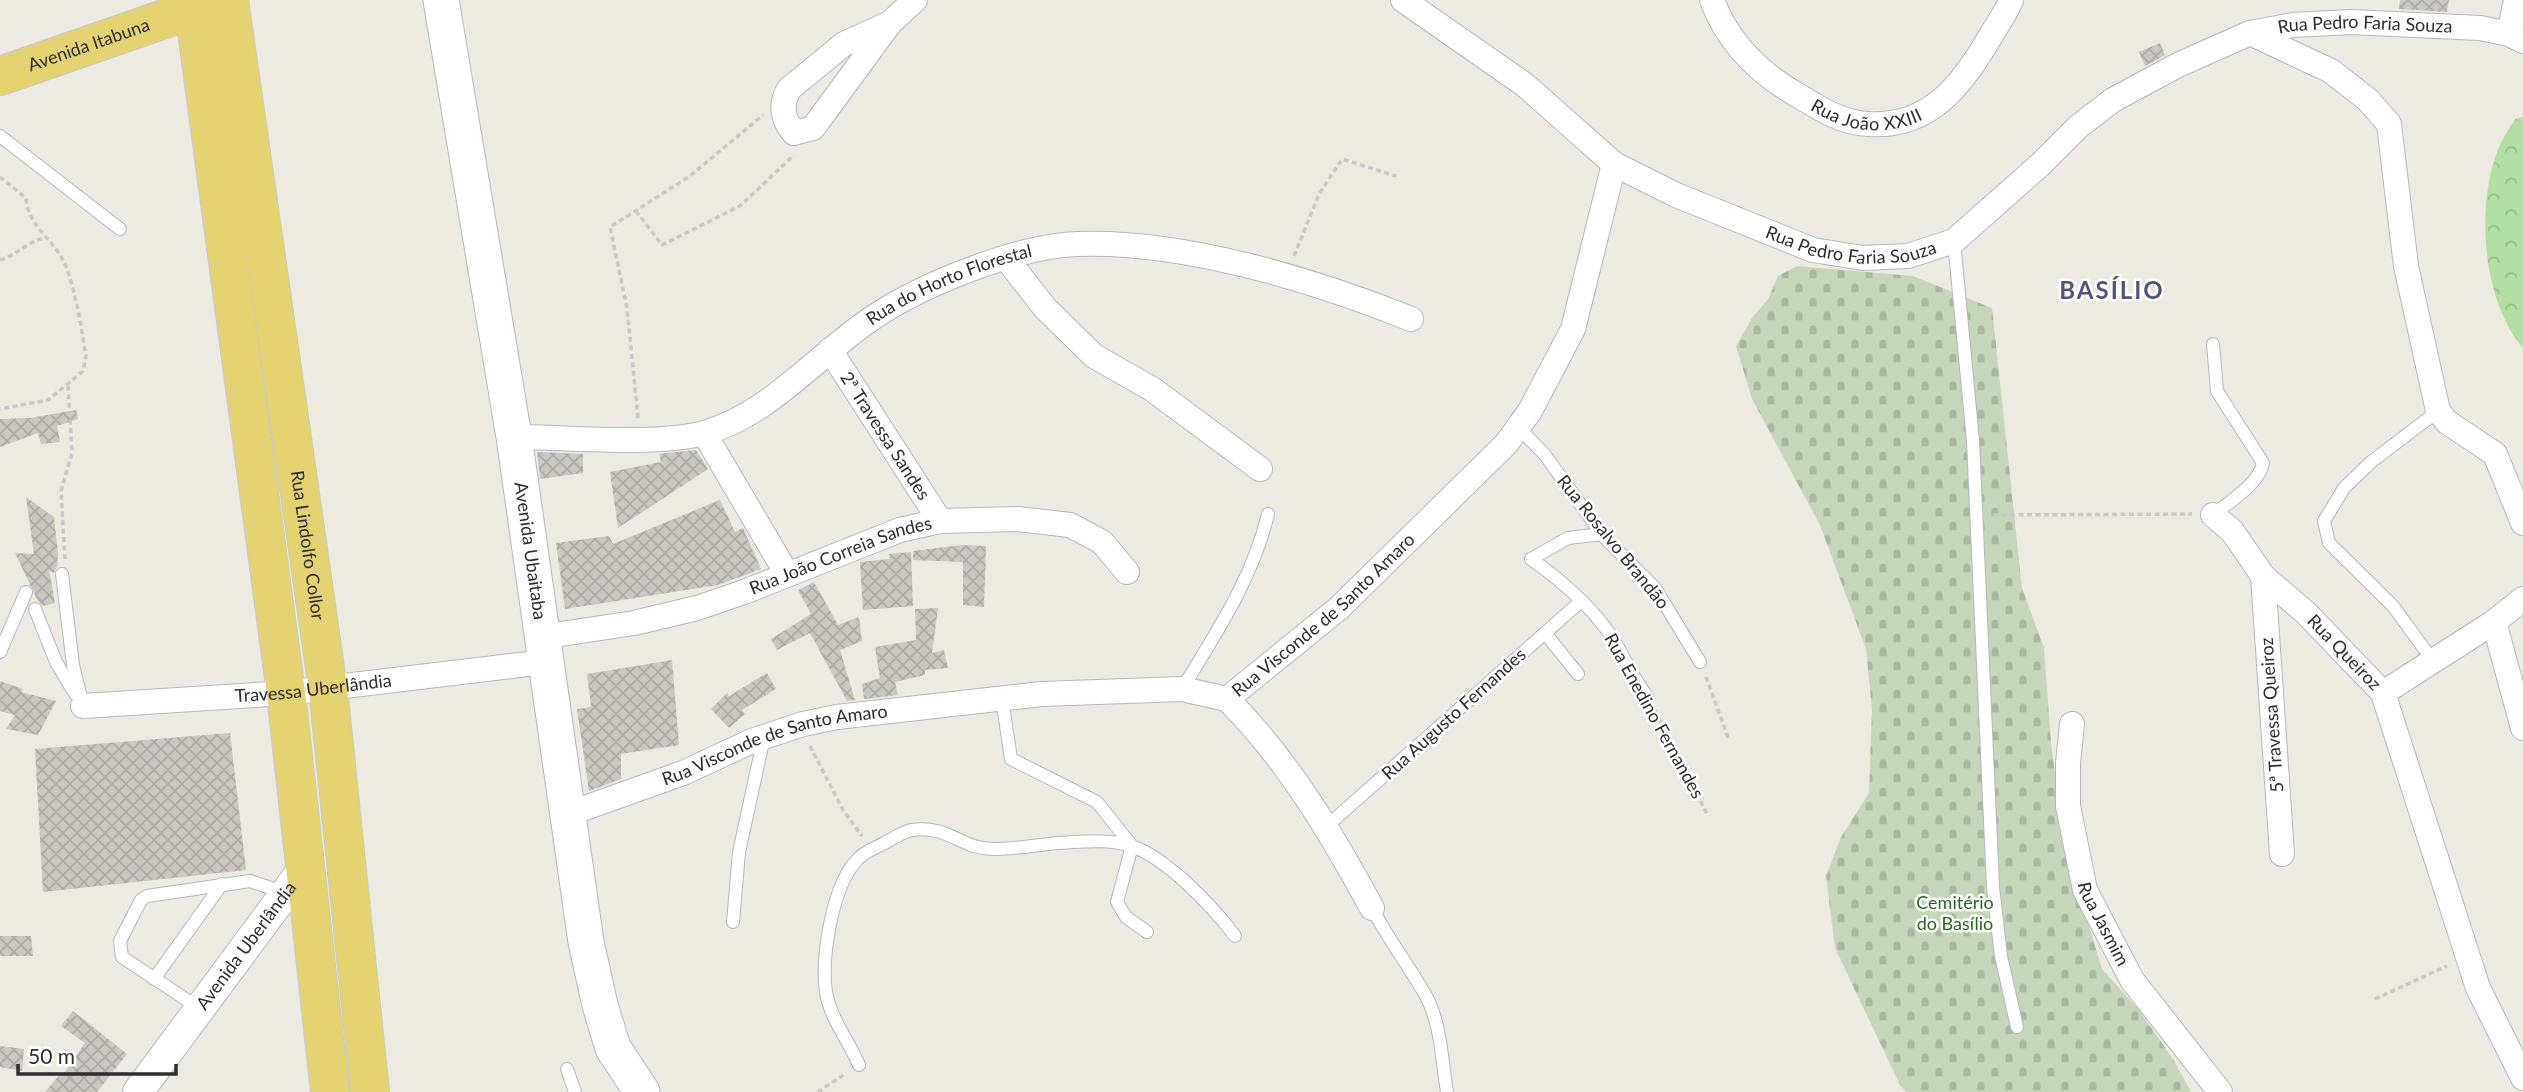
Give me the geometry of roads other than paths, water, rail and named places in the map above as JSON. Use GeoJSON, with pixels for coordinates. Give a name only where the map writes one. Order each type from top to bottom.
{"type":"FeatureCollection","features":[{"type":"Feature","properties":{"kind":"main road","name":"Avenida Ubaitaba"},"geometry":{"type":"LineString","coordinates":[[441,0],[514,437],[586,942],[600,1005],[614,1048],[642,1092]]}},
{"type":"Feature","properties":{"kind":"main road","name":"Avenida Itabuna"},"geometry":{"type":"LineString","coordinates":[[2,70],[214,3]]}},
{"type":"Feature","properties":{"kind":"main road","name":"Rua Lindolfo Collor"},"geometry":{"type":"LineString","coordinates":[[214,3],[328,689],[370,1092]]}},
{"type":"Feature","properties":{"kind":"main road"},"geometry":{"type":"LineString","coordinates":[[214,3],[286,694],[295,881],[330,1092]]}},
{"type":"Feature","properties":{"kind":"street"},"geometry":{"type":"LineString","coordinates":[[890,23],[844,44],[789,89],[784,98],[787,124],[794,133],[813,128],[890,23],[915,0]]}},
{"type":"Feature","properties":{"kind":"street","name":"Rua Pedro Faria Souza"},"geometry":{"type":"LineString","coordinates":[[1403,0],[1525,85],[1614,164],[1676,195],[1813,250],[1863,258],[1896,257],[1954,242],[2079,126],[2113,100],[2178,65],[2250,33],[2293,25],[2351,22],[2480,28],[2516,37]]}},
{"type":"Feature","properties":{"kind":"street","name":"Rua João XXIII"},"geometry":{"type":"LineString","coordinates":[[1712,0],[1735,44],[1780,85],[1832,115],[1867,124],[1892,122],[1925,114],[1959,87],[2011,0]]}},
{"type":"Feature","properties":{"kind":"street"},"geometry":{"type":"LineString","coordinates":[[2516,0],[2516,37]]}},
{"type":"Feature","properties":{"kind":"street"},"geometry":{"type":"LineString","coordinates":[[2250,33],[2331,71],[2368,100],[2389,124],[2406,266],[2438,411],[2447,422],[2495,454],[2523,523]]}},
{"type":"Feature","properties":{"kind":"street","name":"Rua Visconde de Santo Amaro"},"geometry":{"type":"LineString","coordinates":[[568,814],[683,773],[764,737],[803,724],[878,710],[1002,698],[1182,689],[1227,699],[1339,608],[1506,444],[1530,411],[1573,329],[1614,164]]}},
{"type":"Feature","properties":{"kind":"street","name":"Rua do Horto Florestal"},"geometry":{"type":"LineString","coordinates":[[514,437],[639,438],[704,433],[755,408],[875,316],[973,269],[1035,250],[1077,244],[1161,250],[1286,278],[1361,299],[1411,319]]}},
{"type":"Feature","properties":{"kind":"street"},"geometry":{"type":"LineString","coordinates":[[1006,258],[1045,308],[1094,356],[1152,389],[1260,469]]}},
{"type":"Feature","properties":{"kind":"street","name":"2ª Travessa Sandes"},"geometry":{"type":"LineString","coordinates":[[830,350],[940,521]]}},
{"type":"Feature","properties":{"kind":"street"},"geometry":{"type":"LineString","coordinates":[[704,433],[787,574]]}},
{"type":"Feature","properties":{"kind":"street","name":"Rua Queiroz"},"geometry":{"type":"LineString","coordinates":[[2213,515],[2232,531],[2263,576],[2306,613],[2383,694],[2478,988],[2523,1078]]}},
{"type":"Feature","properties":{"kind":"street","name":"Rua João Correia Sandes"},"geometry":{"type":"LineString","coordinates":[[543,650],[634,622],[697,607],[900,530],[940,521],[1018,519],[1070,525],[1102,541],[1127,572]]}},
{"type":"Feature","properties":{"kind":"street","name":"5ª Travessa Queiroz"},"geometry":{"type":"LineString","coordinates":[[2263,576],[2282,853]]}},
{"type":"Feature","properties":{"kind":"street"},"geometry":{"type":"LineString","coordinates":[[2383,694],[2494,622],[2523,598]]}},
{"type":"Feature","properties":{"kind":"street"},"geometry":{"type":"LineString","coordinates":[[2494,622],[2523,728]]}},
{"type":"Feature","properties":{"kind":"street","name":"Travessa Uberlândia"},"geometry":{"type":"LineString","coordinates":[[82,705],[286,694],[328,689],[543,650]]}},
{"type":"Feature","properties":{"kind":"street"},"geometry":{"type":"LineString","coordinates":[[1227,699],[1268,743],[1327,826],[1371,908]]}},
{"type":"Feature","properties":{"kind":"street","name":"Rua Jasmim"},"geometry":{"type":"LineString","coordinates":[[2072,724],[2068,806],[2085,890],[2132,979],[2214,1088]]}},
{"type":"Feature","properties":{"kind":"street","name":"Avenida Uberlândia"},"geometry":{"type":"LineString","coordinates":[[138,1092],[295,881]]}},
{"type":"Feature","properties":{"kind":"lane"},"geometry":{"type":"LineString","coordinates":[[0,136],[120,229]]}},
{"type":"Feature","properties":{"kind":"lane"},"geometry":{"type":"LineString","coordinates":[[1954,242],[1977,515],[1993,887],[2001,956],[2017,1027]]}},
{"type":"Feature","properties":{"kind":"lane"},"geometry":{"type":"LineString","coordinates":[[2213,344],[2217,391],[2263,463],[2262,470],[2252,481],[2213,515]]}},
{"type":"Feature","properties":{"kind":"lane"},"geometry":{"type":"LineString","coordinates":[[2433,661],[2393,606],[2329,543],[2324,521],[2344,488],[2371,462],[2438,411]]}},
{"type":"Feature","properties":{"kind":"lane","name":"Rua Rosalvo Brandão"},"geometry":{"type":"LineString","coordinates":[[1518,427],[1545,455],[1602,534],[1655,588],[1700,662]]}},
{"type":"Feature","properties":{"kind":"lane"},"geometry":{"type":"LineString","coordinates":[[1182,689],[1223,621],[1253,562],[1268,514]]}},
{"type":"Feature","properties":{"kind":"lane","name":"Rua Enedino Fernandes"},"geometry":{"type":"LineString","coordinates":[[1602,534],[1568,538],[1531,559],[1567,587],[1607,629],[1632,678],[1647,695]]}},
{"type":"Feature","properties":{"kind":"lane"},"geometry":{"type":"LineString","coordinates":[[62,574],[73,665],[82,705]]}},
{"type":"Feature","properties":{"kind":"lane"},"geometry":{"type":"LineString","coordinates":[[0,652],[26,592]]}},
{"type":"Feature","properties":{"kind":"lane","name":"Rua Augusto Fernandes"},"geometry":{"type":"LineString","coordinates":[[1327,826],[1580,602]]}},
{"type":"Feature","properties":{"kind":"lane"},"geometry":{"type":"LineString","coordinates":[[35,609],[56,662],[82,705]]}},
{"type":"Feature","properties":{"kind":"lane"},"geometry":{"type":"LineString","coordinates":[[1545,634],[1578,674]]}},
{"type":"Feature","properties":{"kind":"lane"},"geometry":{"type":"LineString","coordinates":[[1002,698],[1011,759],[1097,802],[1132,846],[1159,862],[1217,913],[1235,936]]}},
{"type":"Feature","properties":{"kind":"lane"},"geometry":{"type":"LineString","coordinates":[[733,922],[739,852],[764,737]]}},
{"type":"Feature","properties":{"kind":"lane"},"geometry":{"type":"LineString","coordinates":[[859,1065],[835,1020],[827,995],[824,971],[833,911],[855,862],[871,848],[909,830],[930,829],[948,832],[964,843],[991,849],[1073,842],[1106,842],[1132,846]]}},
{"type":"Feature","properties":{"kind":"lane"},"geometry":{"type":"LineString","coordinates":[[1132,846],[1117,902],[1126,917],[1147,932]]}},
{"type":"Feature","properties":{"kind":"lane"},"geometry":{"type":"LineString","coordinates":[[199,1008],[122,957],[120,941],[138,904],[147,896],[222,884],[295,881]]}},
{"type":"Feature","properties":{"kind":"lane"},"geometry":{"type":"LineString","coordinates":[[154,979],[222,884]]}},
{"type":"Feature","properties":{"kind":"lane"},"geometry":{"type":"LineString","coordinates":[[1371,908],[1390,943],[1427,998],[1433,1014],[1447,1092]]}},
{"type":"Feature","properties":{"kind":"lane"},"geometry":{"type":"LineString","coordinates":[[567,1069],[575,1092]]}},
{"type":"Feature","properties":{"kind":"district","name":"BASÍLIO"},"geometry":{"type":"Point","coordinates":[2112,291]}},
{"type":"Feature","properties":{"kind":"park label","name":"Cemitério do Basílio"},"geometry":{"type":"Point","coordinates":[1955,913]}}]}
